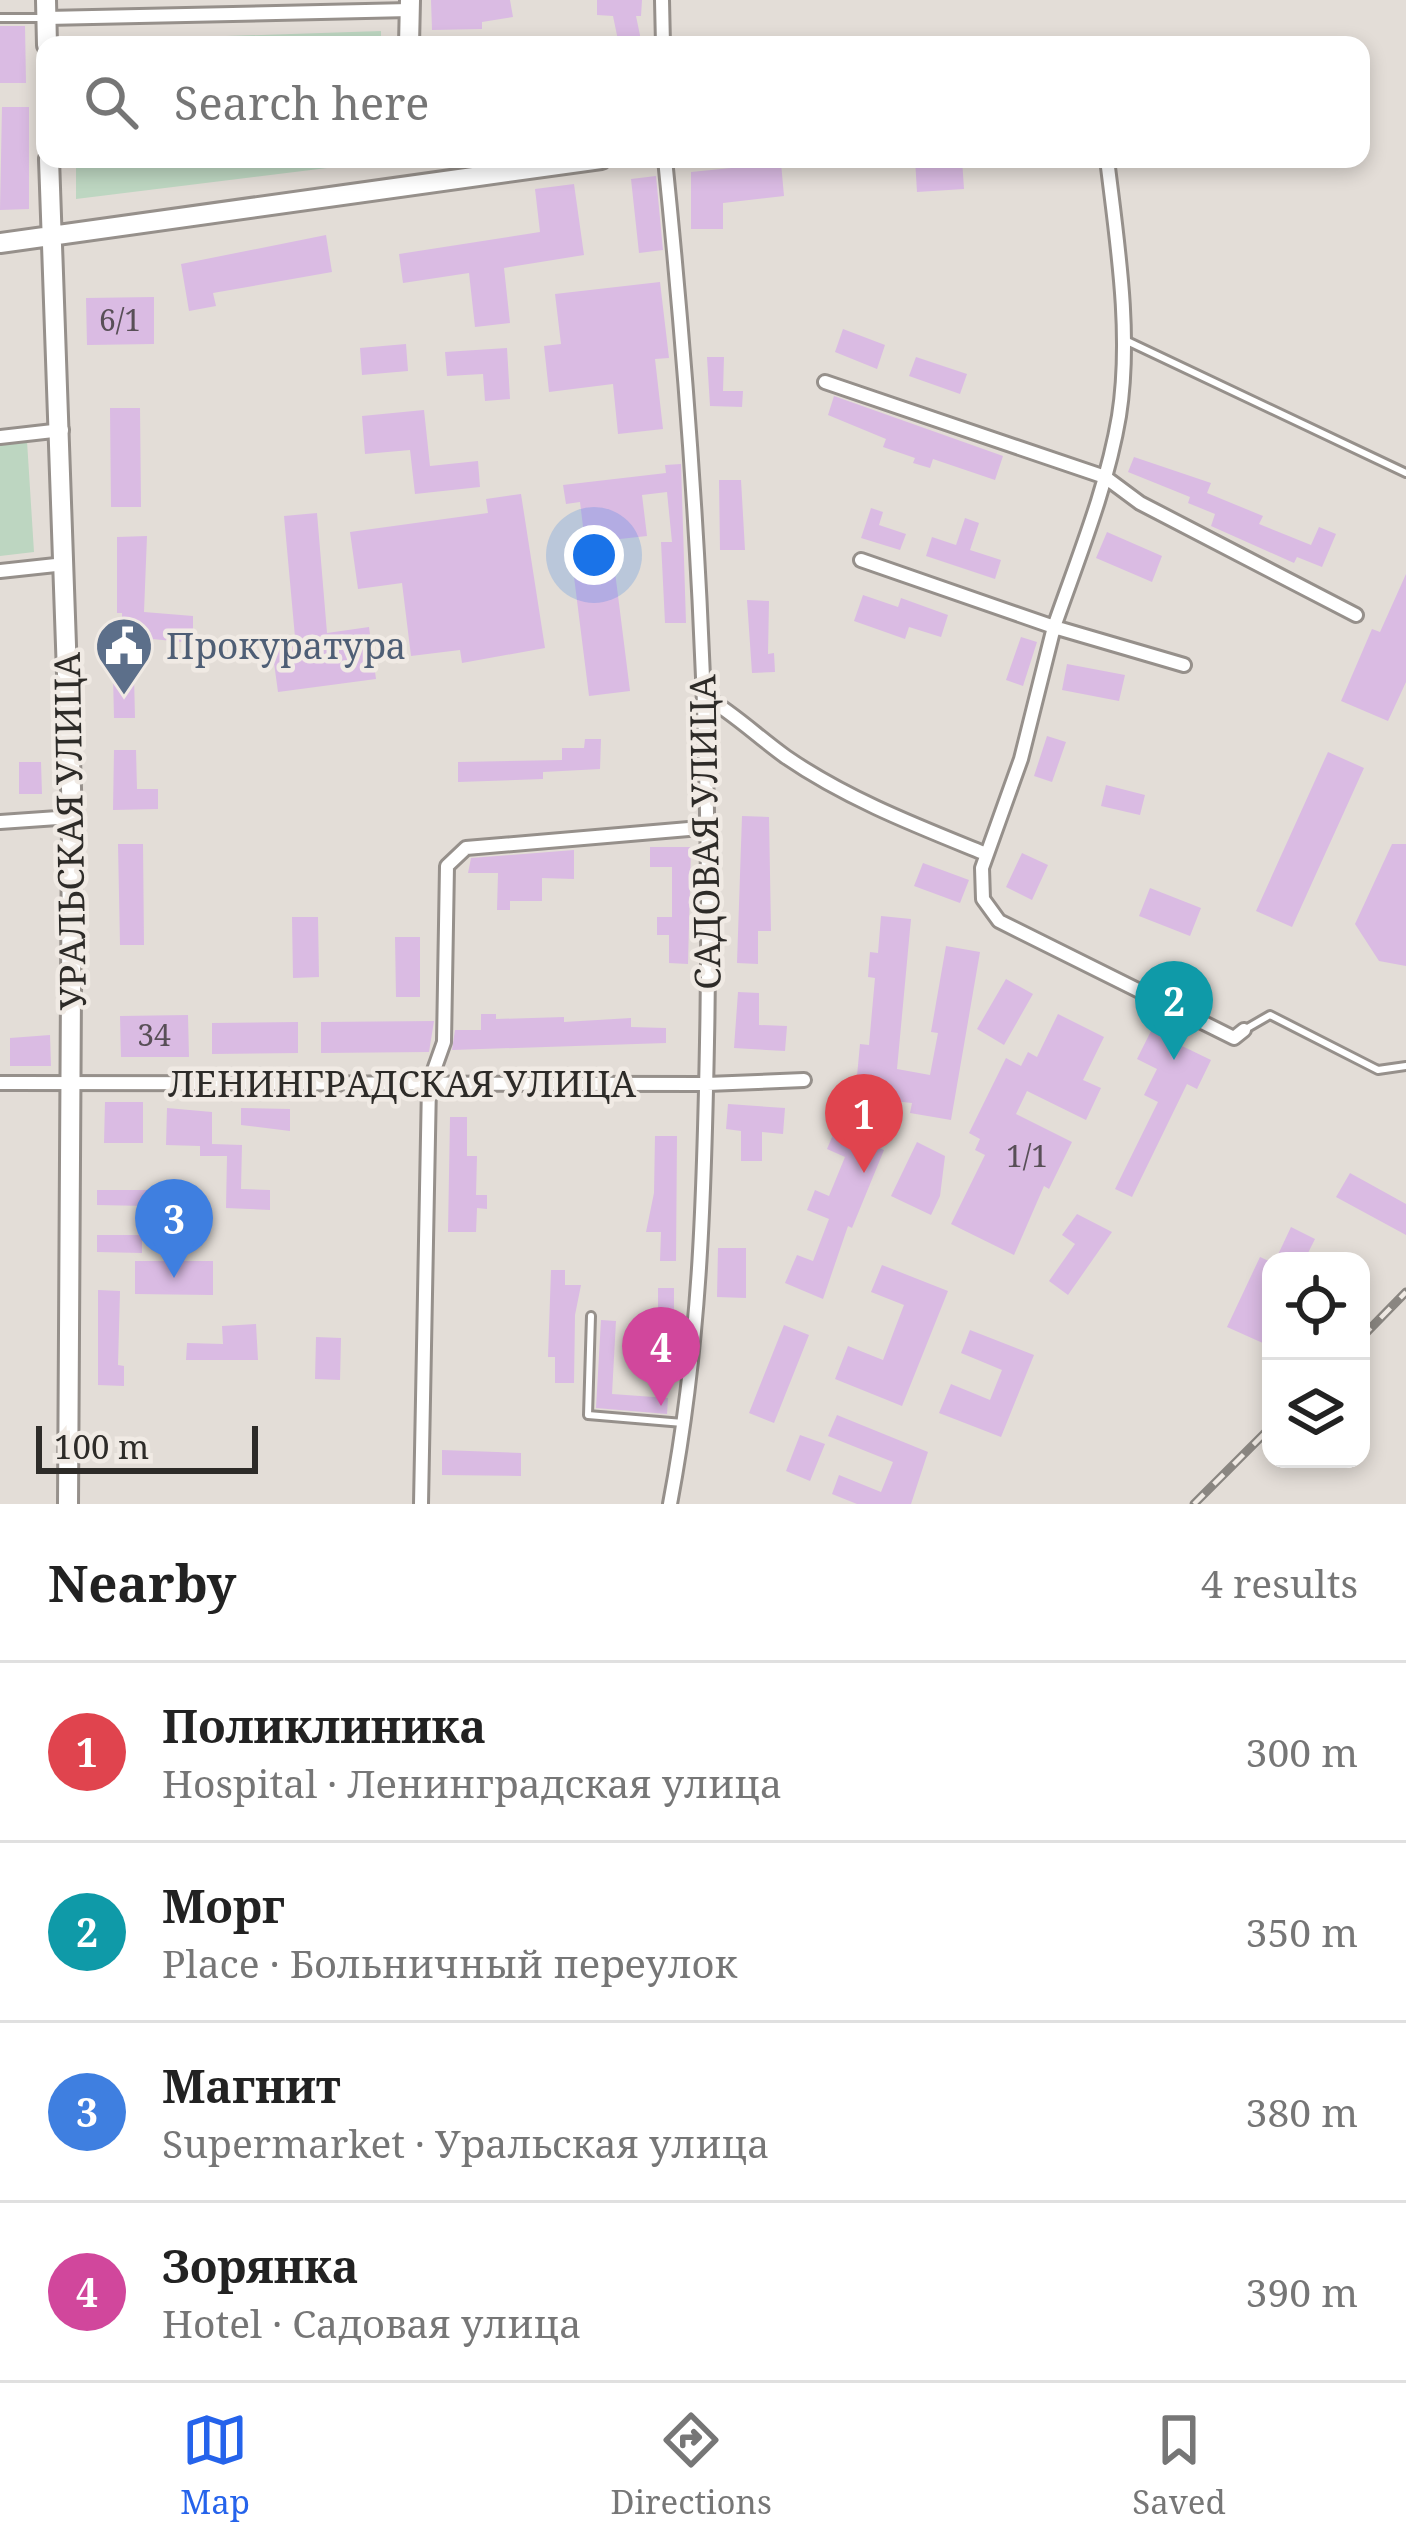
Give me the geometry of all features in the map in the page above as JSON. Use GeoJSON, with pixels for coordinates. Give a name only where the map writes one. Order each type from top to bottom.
{"type":"FeatureCollection","features":[{"type":"Feature","properties":{"kind":"street"},"geometry":{"type":"LineString","coordinates":[[662,0],[663,36]]}},
{"type":"Feature","properties":{"kind":"street"},"geometry":{"type":"LineString","coordinates":[[46,9],[410,5],[409,36]]}},
{"type":"Feature","properties":{"kind":"street","name":"УРАЛЬСКАЯ УЛИЦА"},"geometry":{"type":"LineString","coordinates":[[50,168],[71,817],[74,1083],[68,1504]]}},
{"type":"Feature","properties":{"kind":"street"},"geometry":{"type":"LineString","coordinates":[[403,183],[404,168]]}},
{"type":"Feature","properties":{"kind":"street"},"geometry":{"type":"LineString","coordinates":[[0,243],[527,168]]}},
{"type":"Feature","properties":{"kind":"street","name":"САДОВАЯ УЛИЦА"},"geometry":{"type":"LineString","coordinates":[[666,168],[698,511],[712,827],[705,1198],[686,1423],[670,1504]]}},
{"type":"Feature","properties":{"kind":"street"},"geometry":{"type":"LineString","coordinates":[[1108,168],[1122,338],[1119,412],[1106,478],[1054,627],[1021,759],[986,854],[983,899],[1000,921],[1234,1038],[1244,1030]]}},
{"type":"Feature","properties":{"kind":"street"},"geometry":{"type":"LineString","coordinates":[[825,382],[1106,478],[1140,502],[1356,615]]}},
{"type":"Feature","properties":{"kind":"street"},"geometry":{"type":"LineString","coordinates":[[0,437],[62,430]]}},
{"type":"Feature","properties":{"kind":"street"},"geometry":{"type":"LineString","coordinates":[[861,560],[1054,627],[1184,665]]}},
{"type":"Feature","properties":{"kind":"street"},"geometry":{"type":"LineString","coordinates":[[0,571],[65,564]]}},
{"type":"Feature","properties":{"kind":"street"},"geometry":{"type":"LineString","coordinates":[[704,697],[733,713],[784,756],[864,802],[986,854]]}},
{"type":"Feature","properties":{"kind":"street"},"geometry":{"type":"LineString","coordinates":[[0,822],[71,817]]}},
{"type":"Feature","properties":{"kind":"street"},"geometry":{"type":"LineString","coordinates":[[422,1504],[428,1084],[444,1042],[447,866],[466,848],[712,827]]}},
{"type":"Feature","properties":{"kind":"street","name":"ЛЕНИНГРАДСКАЯ УЛИЦА"},"geometry":{"type":"LineString","coordinates":[[0,1083],[706,1084],[804,1080]]}},
{"type":"Feature","properties":{"kind":"lane"},"geometry":{"type":"LineString","coordinates":[[0,18],[46,9]]}},
{"type":"Feature","properties":{"kind":"lane"},"geometry":{"type":"LineString","coordinates":[[1122,338],[1406,473]]}},
{"type":"Feature","properties":{"kind":"lane"},"geometry":{"type":"LineString","coordinates":[[1244,1030],[1270,1015],[1378,1070],[1406,1066]]}},
{"type":"Feature","properties":{"kind":"lane"},"geometry":{"type":"LineString","coordinates":[[590,1316],[588,1415],[686,1423]]}},
{"type":"Feature","properties":{"kind":"green space"},"geometry":{"type":"Polygon","coordinates":[[[381,31],[381,36],[228,36],[381,31]]]}},
{"type":"Feature","properties":{"kind":"green space"},"geometry":{"type":"Polygon","coordinates":[[[76,168],[327,168],[76,199],[76,168]]]}},
{"type":"Feature","properties":{"kind":"green space"},"geometry":{"type":"Polygon","coordinates":[[[27,441],[34,552],[0,556],[0,445],[27,441]]]}},
{"type":"Feature","properties":{"kind":"building"},"geometry":{"type":"Polygon","coordinates":[[[431,0],[510,0],[513,17],[482,22],[482,29],[432,30],[431,0]]]}},
{"type":"Feature","properties":{"kind":"building"},"geometry":{"type":"Polygon","coordinates":[[[597,0],[642,0],[641,16],[636,16],[640,36],[617,36],[613,16],[597,15],[597,0]]]}},
{"type":"Feature","properties":{"kind":"building"},"geometry":{"type":"Polygon","coordinates":[[[0,26],[25,26],[26,83],[0,83],[0,26]]]}},
{"type":"Feature","properties":{"kind":"building"},"geometry":{"type":"Polygon","coordinates":[[[2,107],[29,107],[29,209],[0,210],[2,107]]]}},
{"type":"Feature","properties":{"kind":"building"},"geometry":{"type":"Polygon","coordinates":[[[781,168],[784,196],[723,203],[723,229],[691,229],[691,172],[781,168]]]}},
{"type":"Feature","properties":{"kind":"building"},"geometry":{"type":"Polygon","coordinates":[[[916,168],[963,168],[964,189],[917,192],[916,168]]]}},
{"type":"Feature","properties":{"kind":"building"},"geometry":{"type":"Polygon","coordinates":[[[656,176],[663,250],[639,253],[631,179],[656,176]]]}},
{"type":"Feature","properties":{"kind":"building"},"geometry":{"type":"Polygon","coordinates":[[[574,184],[584,255],[504,268],[510,323],[475,327],[469,273],[403,283],[399,254],[540,232],[535,189],[574,184]]]}},
{"type":"Feature","properties":{"kind":"building"},"geometry":{"type":"Polygon","coordinates":[[[326,235],[332,272],[213,293],[216,306],[189,311],[181,264],[326,235]]]}},
{"type":"Feature","properties":{"kind":"building"},"geometry":{"type":"Polygon","coordinates":[[[660,282],[669,358],[655,359],[663,429],[618,434],[613,384],[549,392],[544,346],[561,344],[555,294],[660,282]]]}},
{"type":"Feature","properties":{"kind":"building"},"geometry":{"type":"Polygon","coordinates":[[[154,297],[154,344],[87,345],[86,298],[154,297]]]}},
{"type":"Feature","properties":{"kind":"building"},"geometry":{"type":"Polygon","coordinates":[[[843,329],[885,345],[877,369],[835,352],[843,329]]]}},
{"type":"Feature","properties":{"kind":"building"},"geometry":{"type":"Polygon","coordinates":[[[406,344],[408,371],[362,375],[360,348],[406,344]]]}},
{"type":"Feature","properties":{"kind":"building"},"geometry":{"type":"Polygon","coordinates":[[[507,348],[510,399],[485,401],[483,374],[447,376],[445,352],[507,348]]]}},
{"type":"Feature","properties":{"kind":"building"},"geometry":{"type":"Polygon","coordinates":[[[707,357],[724,357],[723,391],[743,391],[742,407],[710,406],[707,357]]]}},
{"type":"Feature","properties":{"kind":"building"},"geometry":{"type":"Polygon","coordinates":[[[916,357],[967,374],[960,394],[909,376],[916,357]]]}},
{"type":"Feature","properties":{"kind":"building"},"geometry":{"type":"Polygon","coordinates":[[[834,396],[1003,456],[995,480],[933,459],[930,468],[913,463],[915,458],[883,447],[886,439],[828,415],[834,396]]]}},
{"type":"Feature","properties":{"kind":"building"},"geometry":{"type":"Polygon","coordinates":[[[110,408],[140,408],[141,507],[111,507],[110,408]]]}},
{"type":"Feature","properties":{"kind":"building"},"geometry":{"type":"Polygon","coordinates":[[[424,410],[430,466],[478,461],[480,487],[415,494],[410,450],[365,454],[362,416],[424,410]]]}},
{"type":"Feature","properties":{"kind":"building"},"geometry":{"type":"Polygon","coordinates":[[[1134,457],[1211,483],[1207,493],[1263,516],[1259,524],[1311,545],[1319,527],[1336,534],[1322,567],[1297,557],[1294,563],[1211,526],[1215,514],[1188,503],[1190,497],[1128,472],[1134,457]]]}},
{"type":"Feature","properties":{"kind":"building"},"geometry":{"type":"Polygon","coordinates":[[[681,464],[686,623],[665,623],[661,542],[672,542],[667,492],[642,495],[647,536],[611,540],[630,691],[589,696],[572,561],[587,559],[580,502],[566,504],[563,485],[666,473],[665,465],[681,464]]]}},
{"type":"Feature","properties":{"kind":"building"},"geometry":{"type":"Polygon","coordinates":[[[719,480],[741,480],[745,550],[720,550],[719,480]]]}},
{"type":"Feature","properties":{"kind":"building"},"geometry":{"type":"Polygon","coordinates":[[[521,494],[545,648],[462,663],[460,650],[411,656],[402,583],[358,589],[350,532],[488,513],[486,499],[521,494]]]}},
{"type":"Feature","properties":{"kind":"building"},"geometry":{"type":"Polygon","coordinates":[[[871,508],[883,512],[879,525],[906,534],[900,550],[861,538],[871,508]]]}},
{"type":"Feature","properties":{"kind":"building"},"geometry":{"type":"Polygon","coordinates":[[[317,513],[327,633],[369,627],[376,679],[278,692],[271,641],[295,637],[284,516],[317,513]]]}},
{"type":"Feature","properties":{"kind":"building"},"geometry":{"type":"Polygon","coordinates":[[[965,518],[979,523],[970,550],[1001,560],[995,579],[926,556],[932,537],[956,545],[965,518]]]}},
{"type":"Feature","properties":{"kind":"building"},"geometry":{"type":"Polygon","coordinates":[[[1107,532],[1162,556],[1152,582],[1096,558],[1107,532]]]}},
{"type":"Feature","properties":{"kind":"building"},"geometry":{"type":"Polygon","coordinates":[[[147,536],[144,612],[193,616],[193,643],[122,636],[122,613],[117,613],[117,537],[147,536]]]}},
{"type":"Feature","properties":{"kind":"building"},"geometry":{"type":"Polygon","coordinates":[[[1406,574],[1406,682],[1388,721],[1341,701],[1372,629],[1380,632],[1406,574]]]}},
{"type":"Feature","properties":{"kind":"building"},"geometry":{"type":"Polygon","coordinates":[[[863,595],[898,607],[901,598],[948,615],[941,637],[909,627],[905,639],[854,621],[863,595]]]}},
{"type":"Feature","properties":{"kind":"building"},"geometry":{"type":"Polygon","coordinates":[[[747,600],[769,601],[768,654],[774,653],[775,672],[752,673],[747,600]]]}},
{"type":"Feature","properties":{"kind":"building"},"geometry":{"type":"Polygon","coordinates":[[[1021,637],[1037,642],[1023,686],[1006,680],[1021,637]]]}},
{"type":"Feature","properties":{"kind":"building"},"geometry":{"type":"Polygon","coordinates":[[[1067,664],[1125,675],[1119,701],[1062,690],[1067,664]]]}},
{"type":"Feature","properties":{"kind":"building"},"geometry":{"type":"Polygon","coordinates":[[[113,676],[134,676],[135,718],[114,718],[113,676]]]}},
{"type":"Feature","properties":{"kind":"building"},"geometry":{"type":"Polygon","coordinates":[[[1047,736],[1066,742],[1052,782],[1034,776],[1047,736]]]}},
{"type":"Feature","properties":{"kind":"building"},"geometry":{"type":"Polygon","coordinates":[[[585,739],[601,739],[600,769],[543,772],[543,779],[458,782],[458,762],[562,760],[562,748],[584,748],[585,739]]]}},
{"type":"Feature","properties":{"kind":"building"},"geometry":{"type":"Polygon","coordinates":[[[114,750],[136,750],[137,789],[158,789],[158,809],[113,810],[114,750]]]}},
{"type":"Feature","properties":{"kind":"building"},"geometry":{"type":"Polygon","coordinates":[[[1328,752],[1364,768],[1292,927],[1256,911],[1328,752]]]}},
{"type":"Feature","properties":{"kind":"building"},"geometry":{"type":"Polygon","coordinates":[[[19,762],[41,762],[42,794],[19,794],[19,762]]]}},
{"type":"Feature","properties":{"kind":"building"},"geometry":{"type":"Polygon","coordinates":[[[1106,785],[1145,795],[1140,815],[1101,806],[1106,785]]]}},
{"type":"Feature","properties":{"kind":"building"},"geometry":{"type":"Polygon","coordinates":[[[742,816],[769,817],[771,931],[758,931],[758,964],[737,963],[742,816]]]}},
{"type":"Feature","properties":{"kind":"building"},"geometry":{"type":"Polygon","coordinates":[[[118,844],[143,844],[144,945],[120,945],[118,844]]]}},
{"type":"Feature","properties":{"kind":"building"},"geometry":{"type":"Polygon","coordinates":[[[1392,844],[1406,844],[1406,966],[1379,961],[1355,924],[1392,844]]]}},
{"type":"Feature","properties":{"kind":"building"},"geometry":{"type":"Polygon","coordinates":[[[650,847],[691,847],[688,964],[669,963],[669,935],[657,935],[657,917],[672,917],[672,867],[650,867],[650,847]]]}},
{"type":"Feature","properties":{"kind":"building"},"geometry":{"type":"Polygon","coordinates":[[[574,850],[574,879],[542,878],[542,901],[510,901],[510,910],[497,910],[498,873],[468,873],[471,858],[574,850]]]}},
{"type":"Feature","properties":{"kind":"building"},"geometry":{"type":"Polygon","coordinates":[[[1022,853],[1048,865],[1032,900],[1006,887],[1022,853]]]}},
{"type":"Feature","properties":{"kind":"building"},"geometry":{"type":"Polygon","coordinates":[[[923,863],[969,880],[960,903],[914,886],[923,863]]]}},
{"type":"Feature","properties":{"kind":"building"},"geometry":{"type":"Polygon","coordinates":[[[1150,888],[1201,908],[1190,936],[1139,916],[1150,888]]]}},
{"type":"Feature","properties":{"kind":"building"},"geometry":{"type":"Polygon","coordinates":[[[881,916],[911,919],[897,1069],[930,1075],[938,1033],[931,1032],[946,946],[980,952],[951,1120],[910,1113],[912,1103],[855,1097],[860,1044],[869,1045],[875,978],[868,977],[870,952],[878,953],[881,916]]]}},
{"type":"Feature","properties":{"kind":"building"},"geometry":{"type":"Polygon","coordinates":[[[292,917],[318,917],[319,977],[293,978],[292,917]]]}},
{"type":"Feature","properties":{"kind":"building"},"geometry":{"type":"Polygon","coordinates":[[[395,937],[420,937],[420,997],[396,997],[395,937]]]}},
{"type":"Feature","properties":{"kind":"building"},"geometry":{"type":"Polygon","coordinates":[[[1006,979],[1033,994],[1004,1045],[977,1029],[1006,979]]]}},
{"type":"Feature","properties":{"kind":"building"},"geometry":{"type":"Polygon","coordinates":[[[738,992],[759,993],[759,1025],[787,1026],[785,1051],[734,1048],[738,992]]]}},
{"type":"Feature","properties":{"kind":"building"},"geometry":{"type":"Polygon","coordinates":[[[481,1014],[496,1014],[496,1019],[564,1017],[564,1022],[631,1018],[631,1027],[666,1028],[666,1043],[452,1050],[455,1030],[481,1030],[481,1014]]]}},
{"type":"Feature","properties":{"kind":"building"},"geometry":{"type":"Polygon","coordinates":[[[1058,1014],[1104,1037],[1083,1080],[1101,1088],[1086,1120],[1027,1091],[1016,1114],[1072,1142],[1049,1189],[1044,1186],[1014,1255],[951,1224],[985,1155],[975,1150],[980,1139],[969,1133],[1006,1058],[1021,1066],[1028,1052],[1037,1057],[1058,1014]]]}},
{"type":"Feature","properties":{"kind":"building"},"geometry":{"type":"Polygon","coordinates":[[[188,1015],[189,1057],[121,1057],[120,1016],[188,1015]]]}},
{"type":"Feature","properties":{"kind":"building"},"geometry":{"type":"Polygon","coordinates":[[[434,1021],[429,1052],[321,1053],[321,1022],[434,1021]]]}},
{"type":"Feature","properties":{"kind":"building"},"geometry":{"type":"Polygon","coordinates":[[[298,1022],[298,1053],[212,1054],[212,1023],[298,1022]]]}},
{"type":"Feature","properties":{"kind":"building"},"geometry":{"type":"Polygon","coordinates":[[[1151,1031],[1211,1060],[1197,1089],[1187,1084],[1132,1197],[1115,1189],[1158,1102],[1144,1095],[1157,1069],[1137,1059],[1151,1031]]]}},
{"type":"Feature","properties":{"kind":"building"},"geometry":{"type":"Polygon","coordinates":[[[50,1035],[51,1066],[10,1066],[10,1038],[50,1035]]]}},
{"type":"Feature","properties":{"kind":"building"},"geometry":{"type":"Polygon","coordinates":[[[105,1102],[143,1102],[143,1143],[104,1143],[105,1102]]]}},
{"type":"Feature","properties":{"kind":"building"},"geometry":{"type":"Polygon","coordinates":[[[728,1104],[785,1108],[783,1134],[762,1132],[762,1161],[741,1161],[741,1131],[726,1129],[728,1104]]]}},
{"type":"Feature","properties":{"kind":"building"},"geometry":{"type":"Polygon","coordinates":[[[167,1108],[212,1112],[212,1144],[242,1145],[241,1189],[270,1190],[270,1210],[226,1208],[227,1156],[200,1156],[200,1146],[166,1145],[167,1108]]]}},
{"type":"Feature","properties":{"kind":"building"},"geometry":{"type":"Polygon","coordinates":[[[241,1108],[290,1109],[290,1131],[241,1125],[241,1108]]]}},
{"type":"Feature","properties":{"kind":"building"},"geometry":{"type":"Polygon","coordinates":[[[450,1117],[467,1117],[467,1156],[477,1156],[476,1195],[487,1195],[487,1209],[477,1208],[476,1232],[448,1232],[450,1117]]]}},
{"type":"Feature","properties":{"kind":"building"},"geometry":{"type":"Polygon","coordinates":[[[835,1130],[884,1150],[852,1228],[848,1226],[823,1299],[785,1283],[797,1255],[813,1261],[829,1219],[807,1210],[815,1190],[829,1196],[845,1157],[827,1149],[835,1130]]]}},
{"type":"Feature","properties":{"kind":"building"},"geometry":{"type":"Polygon","coordinates":[[[655,1136],[677,1136],[676,1261],[660,1261],[661,1232],[646,1232],[654,1193],[655,1136]]]}},
{"type":"Feature","properties":{"kind":"building"},"geometry":{"type":"Polygon","coordinates":[[[917,1142],[945,1156],[940,1196],[931,1215],[891,1196],[917,1142]]]}},
{"type":"Feature","properties":{"kind":"building"},"geometry":{"type":"Polygon","coordinates":[[[1350,1173],[1406,1204],[1406,1235],[1336,1197],[1350,1173]]]}},
{"type":"Feature","properties":{"kind":"building"},"geometry":{"type":"Polygon","coordinates":[[[97,1190],[149,1190],[148,1206],[97,1205],[97,1190]]]}},
{"type":"Feature","properties":{"kind":"building"},"geometry":{"type":"Polygon","coordinates":[[[1077,1214],[1112,1232],[1068,1295],[1049,1281],[1075,1244],[1062,1235],[1077,1214]]]}},
{"type":"Feature","properties":{"kind":"building"},"geometry":{"type":"Polygon","coordinates":[[[1291,1227],[1315,1239],[1308,1252],[1279,1252],[1291,1227]]]}},
{"type":"Feature","properties":{"kind":"building"},"geometry":{"type":"Polygon","coordinates":[[[97,1235],[142,1235],[142,1253],[97,1252],[97,1235]]]}},
{"type":"Feature","properties":{"kind":"building"},"geometry":{"type":"Polygon","coordinates":[[[718,1248],[746,1248],[746,1298],[717,1297],[718,1248]]]}},
{"type":"Feature","properties":{"kind":"building"},"geometry":{"type":"Polygon","coordinates":[[[1260,1257],[1262,1258],[1262,1343],[1227,1327],[1260,1257]]]}},
{"type":"Feature","properties":{"kind":"building"},"geometry":{"type":"Polygon","coordinates":[[[135,1261],[213,1261],[213,1295],[135,1294],[135,1261]]]}},
{"type":"Feature","properties":{"kind":"building"},"geometry":{"type":"Polygon","coordinates":[[[882,1265],[948,1291],[902,1406],[835,1379],[848,1346],[883,1360],[904,1305],[871,1292],[882,1265]]]}},
{"type":"Feature","properties":{"kind":"building"},"geometry":{"type":"Polygon","coordinates":[[[551,1270],[565,1270],[565,1285],[581,1285],[575,1315],[574,1383],[555,1383],[555,1357],[548,1357],[551,1270]]]}},
{"type":"Feature","properties":{"kind":"building"},"geometry":{"type":"Polygon","coordinates":[[[658,1288],[674,1288],[674,1329],[649,1328],[649,1316],[658,1316],[658,1288]]]}},
{"type":"Feature","properties":{"kind":"building"},"geometry":{"type":"Polygon","coordinates":[[[98,1290],[120,1291],[118,1365],[124,1366],[124,1386],[98,1385],[98,1290]]]}},
{"type":"Feature","properties":{"kind":"building"},"geometry":{"type":"Polygon","coordinates":[[[601,1320],[616,1321],[612,1394],[668,1398],[667,1414],[596,1408],[601,1320]]]}},
{"type":"Feature","properties":{"kind":"building"},"geometry":{"type":"Polygon","coordinates":[[[256,1324],[258,1360],[186,1360],[187,1343],[223,1344],[222,1326],[256,1324]]]}},
{"type":"Feature","properties":{"kind":"building"},"geometry":{"type":"Polygon","coordinates":[[[784,1325],[809,1335],[774,1423],[749,1413],[784,1325]]]}},
{"type":"Feature","properties":{"kind":"building"},"geometry":{"type":"Polygon","coordinates":[[[970,1330],[1034,1355],[1001,1437],[939,1413],[951,1384],[990,1400],[1002,1370],[961,1353],[970,1330]]]}},
{"type":"Feature","properties":{"kind":"building"},"geometry":{"type":"Polygon","coordinates":[[[316,1337],[341,1338],[340,1380],[315,1379],[316,1337]]]}},
{"type":"Feature","properties":{"kind":"building"},"geometry":{"type":"Polygon","coordinates":[[[837,1415],[928,1452],[911,1504],[857,1504],[832,1494],[839,1475],[881,1492],[893,1462],[828,1436],[837,1415]]]}},
{"type":"Feature","properties":{"kind":"building"},"geometry":{"type":"Polygon","coordinates":[[[800,1435],[825,1444],[810,1481],[786,1471],[800,1435]]]}},
{"type":"Feature","properties":{"kind":"building"},"geometry":{"type":"Polygon","coordinates":[[[442,1450],[521,1453],[521,1476],[442,1475],[442,1450]]]}},
{"type":"Feature","properties":{"kind":"railway"},"geometry":{"type":"LineString","coordinates":[[1370,1329],[1406,1292]]}},
{"type":"Feature","properties":{"kind":"railway"},"geometry":{"type":"LineString","coordinates":[[1194,1504],[1262,1436]]}},
{"type":"Feature","properties":{"kind":"place","name":"Прокуратура"},"geometry":{"type":"Point","coordinates":[124,697]}},
{"type":"Feature","properties":{"kind":"place","name":"Морг"},"geometry":{"type":"Point","coordinates":[1174,1060]}},
{"type":"Feature","properties":{"kind":"place","name":"Поликлиника"},"geometry":{"type":"Point","coordinates":[864,1173]}},
{"type":"Feature","properties":{"kind":"place","name":"Магнит"},"geometry":{"type":"Point","coordinates":[174,1278]}},
{"type":"Feature","properties":{"kind":"place","name":"Зорянка"},"geometry":{"type":"Point","coordinates":[661,1406]}}]}
